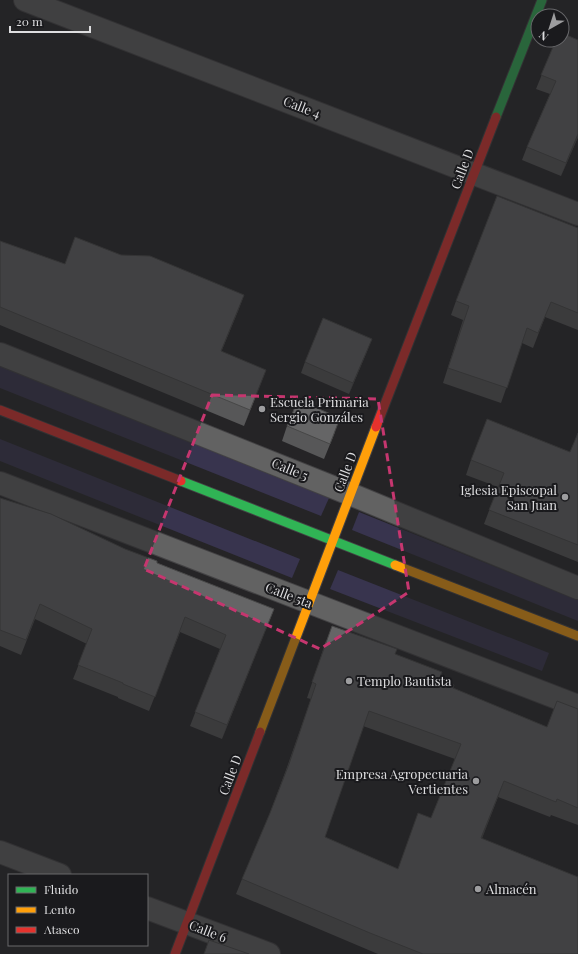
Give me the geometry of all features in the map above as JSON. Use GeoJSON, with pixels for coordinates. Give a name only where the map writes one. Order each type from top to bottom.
{"type":"FeatureCollection","features":[{"type":"Feature","properties":{"kind":"street","name":"Calle 4"},"geometry":{"type":"LineString","coordinates":[[25,0],[578,214]]}},
{"type":"Feature","properties":{"kind":"street","name":"Calle D"},"geometry":{"type":"LineString","coordinates":[[176,954],[350,494],[542,0]]}},
{"type":"Feature","properties":{"kind":"street","name":"Calle 5"},"geometry":{"type":"LineString","coordinates":[[0,354],[350,494],[578,588]]}},
{"type":"Feature","properties":{"kind":"street"},"geometry":{"type":"LineString","coordinates":[[0,410],[578,636]]}},
{"type":"Feature","properties":{"kind":"street","name":"Calle 5ta"},"geometry":{"type":"LineString","coordinates":[[0,483],[578,706]]}},
{"type":"Feature","properties":{"kind":"street"},"geometry":{"type":"LineString","coordinates":[[0,852],[57,874]]}},
{"type":"Feature","properties":{"kind":"street","name":"Calle 6"},"geometry":{"type":"LineString","coordinates":[[148,908],[269,954]]}},
{"type":"Feature","properties":{"kind":"highlighted area"},"geometry":{"type":"Polygon","coordinates":[[[212,395],[378,399],[409,592],[320,649],[144,569],[212,395]]]}},
{"type":"Feature","properties":{"kind":"shaded area"},"geometry":{"type":"Polygon","coordinates":[[[0,366],[329,498],[321,516],[0,388],[0,366]]]}},
{"type":"Feature","properties":{"kind":"shaded area"},"geometry":{"type":"Polygon","coordinates":[[[0,439],[300,559],[292,578],[0,461],[0,439]]]}},
{"type":"Feature","properties":{"kind":"shaded area"},"geometry":{"type":"Polygon","coordinates":[[[359,512],[578,600],[578,621],[352,530],[359,512]]]}},
{"type":"Feature","properties":{"kind":"shaded area"},"geometry":{"type":"Polygon","coordinates":[[[338,570],[549,653],[542,671],[330,589],[338,570]]]}},
{"type":"Feature","properties":{"kind":"building"},"geometry":{"type":"Polygon","coordinates":[[[570,36],[578,40],[578,134],[566,163],[527,147],[556,81],[541,75],[553,48],[570,48],[570,36]]]}},
{"type":"Feature","properties":{"kind":"building"},"geometry":{"type":"Polygon","coordinates":[[[497,196],[578,228],[578,313],[551,302],[538,333],[527,328],[507,388],[448,368],[469,306],[456,301],[497,196]]]}},
{"type":"Feature","properties":{"kind":"building"},"geometry":{"type":"Polygon","coordinates":[[[75,237],[121,255],[150,256],[244,295],[221,351],[266,370],[250,410],[0,307],[0,241],[65,264],[75,237]]]}},
{"type":"Feature","properties":{"kind":"building"},"geometry":{"type":"Polygon","coordinates":[[[323,318],[372,339],[353,383],[305,362],[323,318]]]}},
{"type":"Feature","properties":{"kind":"building"},"geometry":{"type":"Polygon","coordinates":[[[298,400],[340,418],[330,444],[287,426],[298,400]]]}},
{"type":"Feature","properties":{"kind":"building"},"geometry":{"type":"Polygon","coordinates":[[[487,419],[570,452],[578,433],[578,545],[489,510],[504,473],[471,460],[487,419]]]}},
{"type":"Feature","properties":{"kind":"building"},"geometry":{"type":"Polygon","coordinates":[[[0,498],[51,514],[125,549],[157,561],[157,563],[274,609],[227,725],[195,712],[226,635],[185,617],[155,697],[78,665],[92,629],[40,604],[26,640],[0,630],[0,498]]]}},
{"type":"Feature","properties":{"kind":"building"},"geometry":{"type":"Polygon","coordinates":[[[332,626],[397,649],[395,654],[442,672],[439,679],[454,685],[453,688],[547,727],[557,701],[578,709],[578,808],[557,799],[556,802],[504,781],[481,838],[578,877],[578,954],[423,954],[242,879],[289,764],[316,684],[312,682],[332,626]],[[369,711],[325,837],[398,869],[418,813],[431,818],[461,744],[369,711]]]}},
{"type":"Feature","properties":{"kind":"building"},"geometry":{"type":"Polygon","coordinates":[[[209,940],[249,954],[204,954],[209,940]]]}},
{"type":"Feature","properties":{"kind":"traffic: fast"},"geometry":{"type":"LineString","coordinates":[[496,117],[542,0]]}},
{"type":"Feature","properties":{"kind":"traffic: fast"},"geometry":{"type":"LineString","coordinates":[[181,481],[395,565]]}},
{"type":"Feature","properties":{"kind":"traffic: slow"},"geometry":{"type":"LineString","coordinates":[[260,732],[376,427]]}},
{"type":"Feature","properties":{"kind":"traffic: slow"},"geometry":{"type":"LineString","coordinates":[[395,565],[578,636]]}},
{"type":"Feature","properties":{"kind":"traffic: jam"},"geometry":{"type":"LineString","coordinates":[[376,427],[496,117]]}},
{"type":"Feature","properties":{"kind":"traffic: jam"},"geometry":{"type":"LineString","coordinates":[[0,410],[181,481]]}},
{"type":"Feature","properties":{"kind":"traffic: jam"},"geometry":{"type":"LineString","coordinates":[[175,954],[260,732]]}},
{"type":"Feature","properties":{"kind":"place","name":"Escuela Primaria Sergio Gonzáles"},"geometry":{"type":"Point","coordinates":[262,409]}},
{"type":"Feature","properties":{"kind":"place","name":"Iglesia Episcopal San Juan"},"geometry":{"type":"Point","coordinates":[565,497]}},
{"type":"Feature","properties":{"kind":"place","name":"Templo Bautista"},"geometry":{"type":"Point","coordinates":[349,681]}},
{"type":"Feature","properties":{"kind":"place","name":"Empresa Agropecuaria Vertientes"},"geometry":{"type":"Point","coordinates":[476,781]}},
{"type":"Feature","properties":{"kind":"place","name":"Almacén"},"geometry":{"type":"Point","coordinates":[478,889]}}]}
